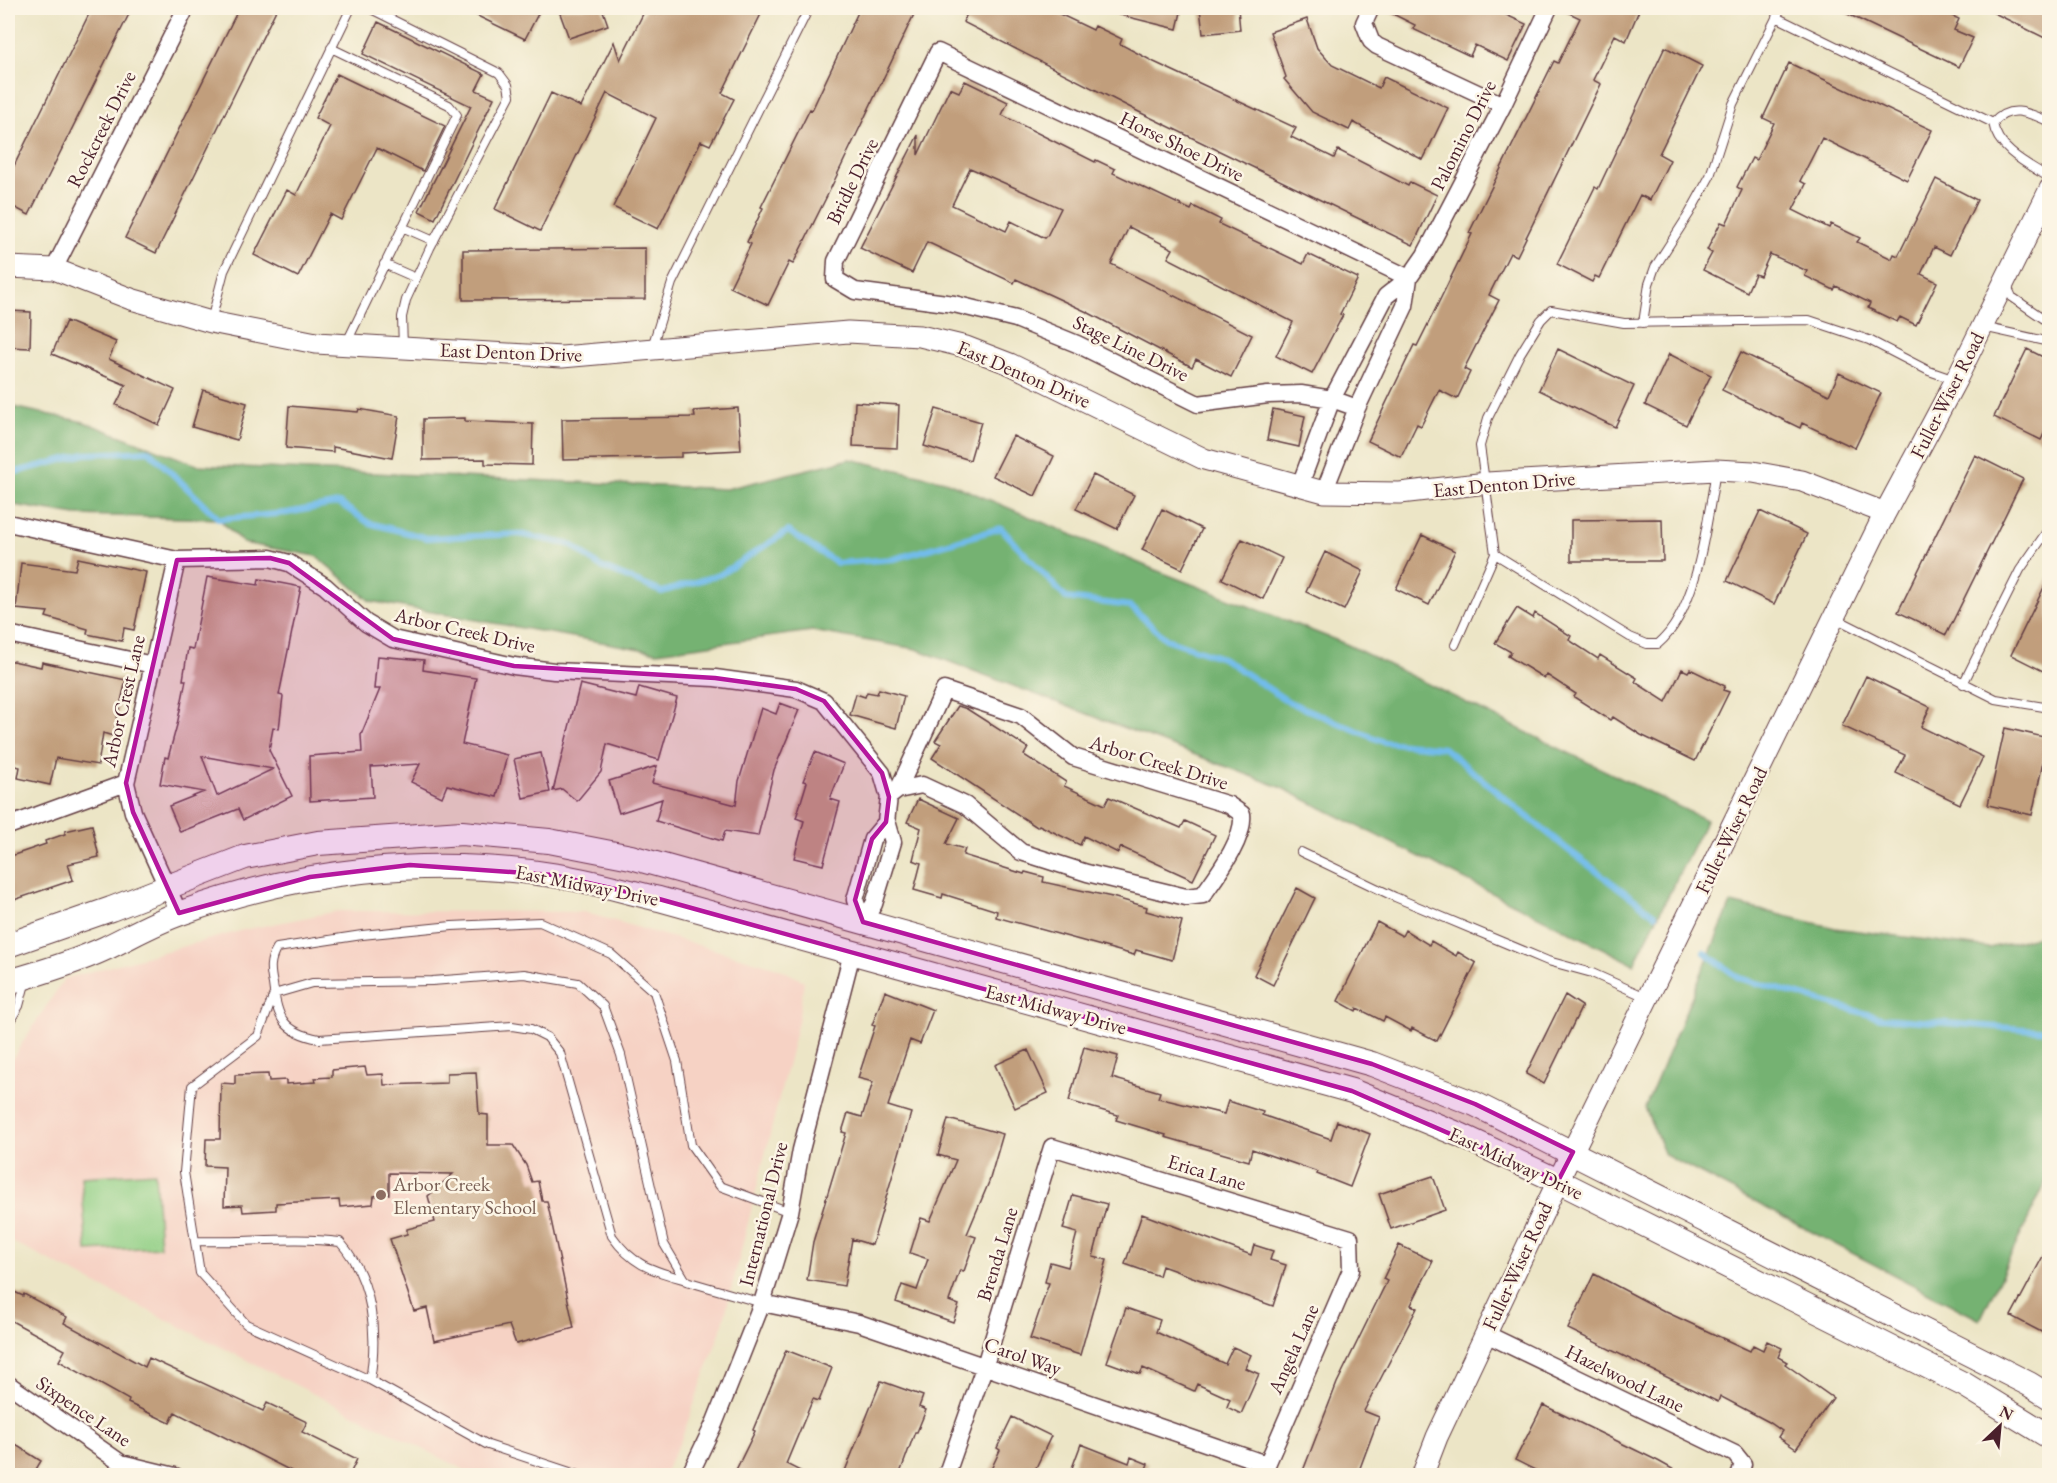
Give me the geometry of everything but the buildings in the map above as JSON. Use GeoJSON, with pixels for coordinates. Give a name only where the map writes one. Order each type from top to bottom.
{"type":"FeatureCollection","features":[{"type":"Feature","properties":{"kind":"main road","name":"East Midway Drive"},"geometry":{"type":"LineString","coordinates":[[8,945],[111,909],[167,885],[245,857],[308,845],[462,833],[549,841],[631,856],[1372,1064],[1475,1104],[1573,1152],[2029,1384],[2049,1397]]}},
{"type":"Feature","properties":{"kind":"main road","name":"East Midway Drive"},"geometry":{"type":"LineString","coordinates":[[17,979],[105,949],[179,913],[245,892],[310,877],[410,866],[484,867],[554,875],[659,898],[1352,1091],[1460,1135],[1558,1181],[1965,1385],[2049,1437]]}},
{"type":"Feature","properties":{"kind":"main road"},"geometry":{"type":"LineString","coordinates":[[852,953],[863,922]]}},
{"type":"Feature","properties":{"kind":"street","name":"Rockcreek Drive"},"geometry":{"type":"LineString","coordinates":[[54,269],[186,8]]}},
{"type":"Feature","properties":{"kind":"street"},"geometry":{"type":"LineString","coordinates":[[1371,8],[1364,23],[1371,41],[1377,46],[1503,105]]}},
{"type":"Feature","properties":{"kind":"street","name":"Palomino Drive"},"geometry":{"type":"LineString","coordinates":[[1300,485],[1332,399],[1386,296],[1409,278],[1425,255],[1503,105],[1550,8]]}},
{"type":"Feature","properties":{"kind":"street","name":"Horse Shoe Drive"},"geometry":{"type":"LineString","coordinates":[[938,51],[1409,278]]}},
{"type":"Feature","properties":{"kind":"street","name":"Bridle Drive"},"geometry":{"type":"LineString","coordinates":[[888,294],[855,291],[835,279],[836,261],[938,51]]}},
{"type":"Feature","properties":{"kind":"street","name":"Fuller-Wiser Road"},"geometry":{"type":"LineString","coordinates":[[1422,1476],[1437,1437],[1558,1181],[1885,513],[1956,380],[2049,189]]}},
{"type":"Feature","properties":{"kind":"street","name":"East Denton Drive"},"geometry":{"type":"LineString","coordinates":[[8,267],[54,269],[131,299],[211,322],[316,343],[562,357],[848,332],[920,336],[966,347],[1010,364],[1204,459],[1324,492],[1400,493],[1487,483],[1716,470],[1753,472],[1802,481],[1885,513]]}},
{"type":"Feature","properties":{"kind":"street","name":"Palomino Drive"},"geometry":{"type":"LineString","coordinates":[[1324,492],[1358,408],[1405,306],[1409,278]]}},
{"type":"Feature","properties":{"kind":"street","name":"Stage Line Drive"},"geometry":{"type":"LineString","coordinates":[[888,294],[954,304],[1016,319],[1077,344],[1198,404],[1268,394],[1301,394],[1332,399],[1358,408]]}},
{"type":"Feature","properties":{"kind":"street","name":"Arbor Creek Drive"},"geometry":{"type":"LineString","coordinates":[[8,523],[177,560],[270,558],[289,563],[325,586],[366,622],[393,639],[514,666],[554,671],[715,678],[796,689],[824,701],[882,772],[894,793]]}},
{"type":"Feature","properties":{"kind":"street","name":"Arbor Crest Lane"},"geometry":{"type":"LineString","coordinates":[[177,560],[126,783],[133,812],[179,913]]}},
{"type":"Feature","properties":{"kind":"street"},"geometry":{"type":"LineString","coordinates":[[8,634],[153,665]]}},
{"type":"Feature","properties":{"kind":"street","name":"Arbor Creek Drive"},"geometry":{"type":"LineString","coordinates":[[944,690],[1021,716],[1073,757],[1229,805],[1242,814],[1243,826],[1220,871],[1203,895],[1186,897],[1087,873],[1021,852],[965,805],[922,785],[894,793],[944,690]]}},
{"type":"Feature","properties":{"kind":"street"},"geometry":{"type":"LineString","coordinates":[[8,826],[126,783]]}},
{"type":"Feature","properties":{"kind":"street"},"geometry":{"type":"LineString","coordinates":[[863,922],[874,904],[892,842],[886,822],[894,793]]}},
{"type":"Feature","properties":{"kind":"street","name":"International Drive"},"geometry":{"type":"LineString","coordinates":[[689,1476],[714,1424],[762,1303],[790,1212],[801,1150],[852,953]]}},
{"type":"Feature","properties":{"kind":"street","name":"Erica Lane"},"geometry":{"type":"LineString","coordinates":[[1052,1147],[1350,1238]]}},
{"type":"Feature","properties":{"kind":"street","name":"Brenda Lane"},"geometry":{"type":"LineString","coordinates":[[946,1476],[985,1365],[1052,1147]]}},
{"type":"Feature","properties":{"kind":"street","name":"Angela Lane"},"geometry":{"type":"LineString","coordinates":[[1264,1470],[1351,1270],[1350,1238]]}},
{"type":"Feature","properties":{"kind":"street","name":"Carol Way"},"geometry":{"type":"LineString","coordinates":[[762,1303],[859,1323],[985,1365],[1264,1470]]}},
{"type":"Feature","properties":{"kind":"street","name":"Hazelwood Lane"},"geometry":{"type":"LineString","coordinates":[[1486,1334],[1735,1454],[1741,1470]]}},
{"type":"Feature","properties":{"kind":"street","name":"Sixpence Lane"},"geometry":{"type":"LineString","coordinates":[[8,1384],[122,1464],[175,1476]]}},
{"type":"Feature","properties":{"kind":"lane"},"geometry":{"type":"LineString","coordinates":[[211,322],[224,271],[351,8]]}},
{"type":"Feature","properties":{"kind":"lane"},"geometry":{"type":"LineString","coordinates":[[369,8],[499,73],[508,85],[510,96],[416,278],[402,317],[403,347]]}},
{"type":"Feature","properties":{"kind":"lane"},"geometry":{"type":"LineString","coordinates":[[651,349],[672,283],[809,8]]}},
{"type":"Feature","properties":{"kind":"lane"},"geometry":{"type":"LineString","coordinates":[[1643,323],[1649,284],[1655,267],[1710,176],[1733,104],[1781,8]]}},
{"type":"Feature","properties":{"kind":"lane"},"geometry":{"type":"LineString","coordinates":[[1776,17],[1993,123]]}},
{"type":"Feature","properties":{"kind":"lane"},"geometry":{"type":"LineString","coordinates":[[331,48],[449,105],[457,115],[346,344]]}},
{"type":"Feature","properties":{"kind":"lane"},"geometry":{"type":"LineString","coordinates":[[1993,123],[2008,111],[2019,110],[2049,122]]}},
{"type":"Feature","properties":{"kind":"lane"},"geometry":{"type":"LineString","coordinates":[[1993,123],[1994,133],[2002,144],[2049,178]]}},
{"type":"Feature","properties":{"kind":"lane"},"geometry":{"type":"LineString","coordinates":[[402,227],[434,241]]}},
{"type":"Feature","properties":{"kind":"lane"},"geometry":{"type":"LineString","coordinates":[[384,264],[416,278]]}},
{"type":"Feature","properties":{"kind":"lane"},"geometry":{"type":"LineString","coordinates":[[2004,282],[2012,297],[2049,322]]}},
{"type":"Feature","properties":{"kind":"lane"},"geometry":{"type":"LineString","coordinates":[[1455,645],[1496,554],[1480,446],[1488,418],[1520,354],[1541,320],[1551,310],[1563,310],[1624,323],[1809,320],[1869,340],[1929,371],[1956,380]]}},
{"type":"Feature","properties":{"kind":"lane"},"geometry":{"type":"LineString","coordinates":[[1982,327],[2049,342]]}},
{"type":"Feature","properties":{"kind":"lane"},"geometry":{"type":"LineString","coordinates":[[1496,554],[1630,637],[1647,644],[1658,644],[1667,637],[1690,594],[1704,543],[1716,470]]}},
{"type":"Feature","properties":{"kind":"lane"},"geometry":{"type":"LineString","coordinates":[[1963,684],[2020,570],[2049,526]]}},
{"type":"Feature","properties":{"kind":"lane"},"geometry":{"type":"LineString","coordinates":[[1835,618],[1996,699],[2049,708]]}},
{"type":"Feature","properties":{"kind":"lane"},"geometry":{"type":"LineString","coordinates":[[1301,852],[1395,897],[1548,961],[1592,973],[1649,998]]}},
{"type":"Feature","properties":{"kind":"lane"},"geometry":{"type":"LineString","coordinates":[[762,1303],[646,1268],[624,1253],[612,1236],[569,1076],[556,1045],[547,1037],[531,1029],[512,1026],[319,1039],[302,1036],[288,1027],[277,1012],[270,958],[277,948],[362,935],[452,926],[540,922],[611,954],[654,992],[677,1060],[691,1145],[720,1186],[790,1212]]}},
{"type":"Feature","properties":{"kind":"lane"},"geometry":{"type":"LineString","coordinates":[[274,994],[312,983],[432,981],[524,974],[578,983],[603,1005],[621,1055],[664,1244],[686,1280]]}},
{"type":"Feature","properties":{"kind":"lane"},"geometry":{"type":"LineString","coordinates":[[8,1024],[19,1006],[17,979]]}},
{"type":"Feature","properties":{"kind":"lane"},"geometry":{"type":"LineString","coordinates":[[274,994],[258,1036],[192,1086],[183,1172],[200,1273],[246,1324],[370,1380],[488,1445],[582,1476]]}},
{"type":"Feature","properties":{"kind":"lane"},"geometry":{"type":"LineString","coordinates":[[195,1241],[258,1242],[309,1238],[340,1242],[355,1258],[373,1320],[374,1358],[370,1380]]}},
{"type":"Feature","properties":{"kind":"highlighted area"},"geometry":{"type":"Polygon","coordinates":[[[270,558],[289,563],[393,639],[514,666],[715,678],[796,689],[824,701],[882,773],[889,797],[886,822],[872,839],[855,900],[863,922],[1372,1064],[1475,1104],[1573,1152],[1558,1181],[1352,1091],[659,899],[553,875],[410,865],[310,877],[179,913],[133,812],[126,783],[177,560],[270,558]]]}},
{"type":"Feature","properties":{"kind":"shaded area","name":"Arbor Creek Elementary School"},"geometry":{"type":"Polygon","coordinates":[[[338,911],[584,912],[778,968],[804,981],[798,1022],[722,1327],[681,1440],[663,1475],[475,1475],[8,1240],[8,1065],[64,979],[243,930],[338,911]]]}},
{"type":"Feature","properties":{"kind":"green space"},"geometry":{"type":"Polygon","coordinates":[[[8,406],[84,422],[197,465],[726,489],[850,459],[945,481],[1153,569],[1346,644],[1706,820],[1634,964],[1280,787],[916,649],[812,631],[657,652],[370,601],[316,556],[243,543],[219,519],[76,515],[8,504],[8,406]]]}},
{"type":"Feature","properties":{"kind":"green space"},"geometry":{"type":"Polygon","coordinates":[[[1731,903],[1835,928],[1989,948],[2049,934],[2049,1175],[1980,1320],[1665,1155],[1645,1108],[1731,903]]]}},
{"type":"Feature","properties":{"kind":"green space"},"geometry":{"type":"Polygon","coordinates":[[[155,1172],[160,1247],[87,1251],[81,1177],[155,1172]]]}},
{"type":"Feature","properties":{"kind":"waterway"},"geometry":{"type":"LineString","coordinates":[[8,474],[85,454],[149,451],[219,519],[287,513],[339,503],[369,523],[427,538],[519,534],[572,545],[599,566],[662,592],[721,574],[788,531],[837,563],[894,559],[1001,528],[1066,598],[1130,606],[1166,639],[1222,658],[1289,702],[1384,742],[1444,748],[1567,849],[1655,915]]}},
{"type":"Feature","properties":{"kind":"waterway"},"geometry":{"type":"LineString","coordinates":[[1704,952],[1739,978],[1881,1018],[2050,1031]]}},
{"type":"Feature","properties":{"kind":"place","name":"Arbor Creek Elementary School"},"geometry":{"type":"Point","coordinates":[381,1195]}}]}
